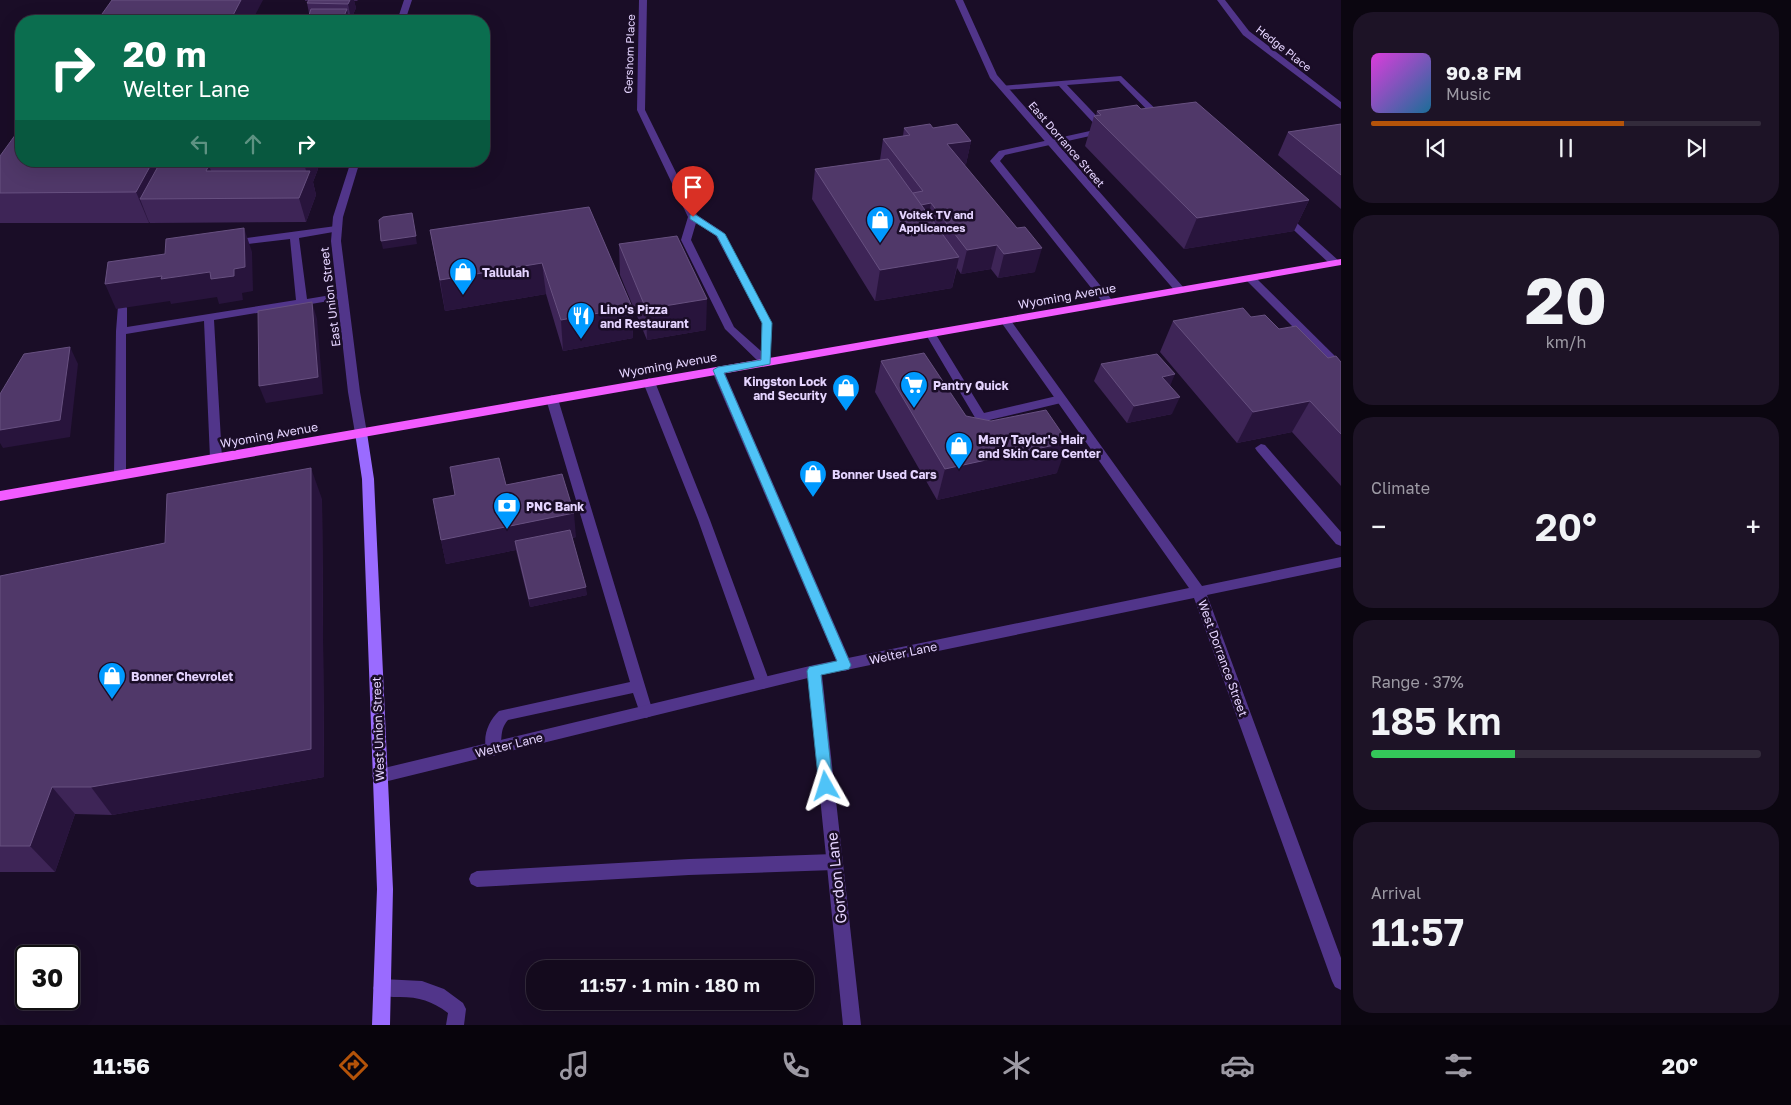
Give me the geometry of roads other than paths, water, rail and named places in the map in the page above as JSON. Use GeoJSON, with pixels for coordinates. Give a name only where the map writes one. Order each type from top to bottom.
{"type":"FeatureCollection","features":[{"type":"Feature","properties":{"kind":"main road","name":"Wyoming Avenue"},"geometry":{"type":"LineString","coordinates":[[0,496],[1338,262]]}},
{"type":"Feature","properties":{"kind":"main road","name":"West Union Street"},"geometry":{"type":"LineString","coordinates":[[361,433],[368,479],[385,889],[381,1025]]}},
{"type":"Feature","properties":{"kind":"street"},"geometry":{"type":"LineString","coordinates":[[403,15],[408,0]]}},
{"type":"Feature","properties":{"kind":"street","name":"Gershom Place"},"geometry":{"type":"LineString","coordinates":[[643,0],[641,110],[693,217]]}},
{"type":"Feature","properties":{"kind":"street","name":"East Dorrance Street"},"geometry":{"type":"LineString","coordinates":[[959,0],[988,68],[1050,144],[1180,290]]}},
{"type":"Feature","properties":{"kind":"street","name":"Hedge Place"},"geometry":{"type":"LineString","coordinates":[[1221,0],[1240,26],[1254,40],[1341,106]]}},
{"type":"Feature","properties":{"kind":"street"},"geometry":{"type":"LineString","coordinates":[[1004,88],[1121,78],[1167,124],[1158,125]]}},
{"type":"Feature","properties":{"kind":"street"},"geometry":{"type":"LineString","coordinates":[[1061,83],[1110,130],[1002,153],[995,161],[1108,302]]}},
{"type":"Feature","properties":{"kind":"street","name":"East Union Street"},"geometry":{"type":"LineString","coordinates":[[354,167],[336,229],[354,392],[361,433]]}},
{"type":"Feature","properties":{"kind":"street"},"geometry":{"type":"LineString","coordinates":[[1276,209],[1338,262]]}},
{"type":"Feature","properties":{"kind":"street"},"geometry":{"type":"LineString","coordinates":[[693,217],[720,234],[767,323],[766,362],[728,325],[686,240],[693,217]]}},
{"type":"Feature","properties":{"kind":"street"},"geometry":{"type":"LineString","coordinates":[[226,243],[294,236],[336,229]]}},
{"type":"Feature","properties":{"kind":"street"},"geometry":{"type":"LineString","coordinates":[[294,236],[302,302]]}},
{"type":"Feature","properties":{"kind":"street"},"geometry":{"type":"LineString","coordinates":[[1250,278],[1341,368]]}},
{"type":"Feature","properties":{"kind":"street"},"geometry":{"type":"LineString","coordinates":[[121,331],[343,296]]}},
{"type":"Feature","properties":{"kind":"street"},"geometry":{"type":"LineString","coordinates":[[120,475],[122,308]]}},
{"type":"Feature","properties":{"kind":"street"},"geometry":{"type":"LineString","coordinates":[[209,317],[216,458]]}},
{"type":"Feature","properties":{"kind":"street","name":"West Dorrance Street"},"geometry":{"type":"LineString","coordinates":[[1005,320],[1199,592],[1341,981]]}},
{"type":"Feature","properties":{"kind":"street"},"geometry":{"type":"LineString","coordinates":[[930,333],[982,418],[1061,399]]}},
{"type":"Feature","properties":{"kind":"street"},"geometry":{"type":"LineString","coordinates":[[718,370],[845,665]]}},
{"type":"Feature","properties":{"kind":"street"},"geometry":{"type":"LineString","coordinates":[[649,382],[704,520],[763,683]]}},
{"type":"Feature","properties":{"kind":"street"},"geometry":{"type":"LineString","coordinates":[[552,399],[646,712]]}},
{"type":"Feature","properties":{"kind":"street"},"geometry":{"type":"LineString","coordinates":[[1261,448],[1341,541]]}},
{"type":"Feature","properties":{"kind":"street","name":"Welter Lane"},"geometry":{"type":"LineString","coordinates":[[380,776],[814,671],[1341,562]]}},
{"type":"Feature","properties":{"kind":"street","name":"Gordon Lane"},"geometry":{"type":"LineString","coordinates":[[814,671],[852,1025]]}},
{"type":"Feature","properties":{"kind":"street"},"geometry":{"type":"LineString","coordinates":[[493,749],[496,722],[504,714],[638,686]]}},
{"type":"Feature","properties":{"kind":"street"},"geometry":{"type":"LineString","coordinates":[[477,878],[688,867],[834,862]]}},
{"type":"Feature","properties":{"kind":"street"},"geometry":{"type":"LineString","coordinates":[[382,988],[424,988],[441,996],[457,1009],[456,1025]]}},
{"type":"Feature","properties":{"kind":"place","name":"Voitek TV and Applicances"},"geometry":{"type":"Point","coordinates":[880,244]}},
{"type":"Feature","properties":{"kind":"place","name":"Tallulah"},"geometry":{"type":"Point","coordinates":[463,296]}},
{"type":"Feature","properties":{"kind":"place","name":"Lino's Pizza and Restaurant"},"geometry":{"type":"Point","coordinates":[581,340]}},
{"type":"Feature","properties":{"kind":"place","name":"Pantry Quick"},"geometry":{"type":"Point","coordinates":[914,409]}},
{"type":"Feature","properties":{"kind":"place","name":"Kingston Lock and Security"},"geometry":{"type":"Point","coordinates":[846,412]}},
{"type":"Feature","properties":{"kind":"place","name":"Mary Taylor's Hair and Skin Care Center"},"geometry":{"type":"Point","coordinates":[959,470]}},
{"type":"Feature","properties":{"kind":"place","name":"Bonner Used Cars"},"geometry":{"type":"Point","coordinates":[813,498]}},
{"type":"Feature","properties":{"kind":"place","name":"PNC Bank"},"geometry":{"type":"Point","coordinates":[507,530]}},
{"type":"Feature","properties":{"kind":"place","name":"Bonner Chevrolet"},"geometry":{"type":"Point","coordinates":[112,700]}}]}
